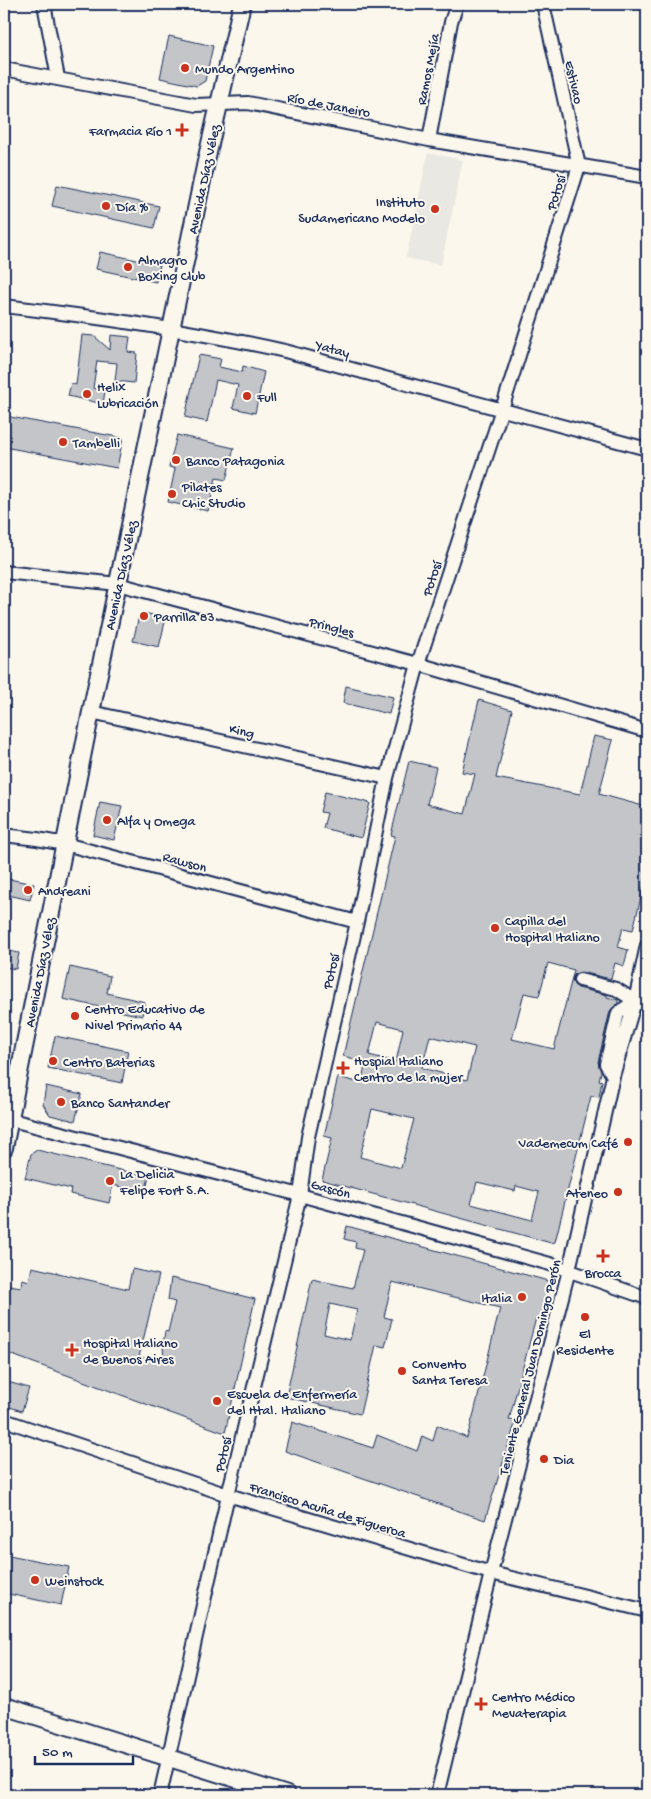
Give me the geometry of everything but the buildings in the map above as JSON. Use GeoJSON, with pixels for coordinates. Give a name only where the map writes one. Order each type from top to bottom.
{"type":"FeatureCollection","features":[{"type":"Feature","properties":{"kind":"main road","name":"Avenida Díaz Vélez"},"geometry":{"type":"LineString","coordinates":[[4,1148],[7,1118],[65,844],[90,712],[242,4]]}},
{"type":"Feature","properties":{"kind":"main road"},"geometry":{"type":"LineString","coordinates":[[4,1706],[287,1795]]}},
{"type":"Feature","properties":{"kind":"street"},"geometry":{"type":"LineString","coordinates":[[44,4],[58,78]]}},
{"type":"Feature","properties":{"kind":"street","name":"Ramos Mejía"},"geometry":{"type":"LineString","coordinates":[[429,140],[451,22],[457,4]]}},
{"type":"Feature","properties":{"kind":"street","name":"Estivao"},"geometry":{"type":"LineString","coordinates":[[542,4],[579,166]]}},
{"type":"Feature","properties":{"kind":"street","name":"Río de Janeiro"},"geometry":{"type":"LineString","coordinates":[[4,69],[196,104],[248,103],[429,140],[647,177]]}},
{"type":"Feature","properties":{"kind":"street","name":"Potosí"},"geometry":{"type":"LineString","coordinates":[[160,1795],[228,1495],[300,1195],[308,1137],[357,922],[387,778],[418,664],[579,166]]}},
{"type":"Feature","properties":{"kind":"street","name":"Yatay"},"geometry":{"type":"LineString","coordinates":[[4,306],[226,337],[285,351],[647,449]]}},
{"type":"Feature","properties":{"kind":"street","name":"Pringles"},"geometry":{"type":"LineString","coordinates":[[4,572],[118,584],[418,664],[647,731]]}},
{"type":"Feature","properties":{"kind":"street","name":"King"},"geometry":{"type":"LineString","coordinates":[[90,712],[387,778]]}},
{"type":"Feature","properties":{"kind":"street","name":"Rawson"},"geometry":{"type":"LineString","coordinates":[[4,835],[65,844],[357,922]]}},
{"type":"Feature","properties":{"kind":"street","name":"Teniente General Juan Domingo Perón"},"geometry":{"type":"LineString","coordinates":[[437,1795],[491,1573],[569,1270],[613,1076],[635,1001],[647,946]]}},
{"type":"Feature","properties":{"kind":"street"},"geometry":{"type":"LineString","coordinates":[[580,980],[616,989],[635,1001],[647,1005]]}},
{"type":"Feature","properties":{"kind":"street","name":"Gascón"},"geometry":{"type":"LineString","coordinates":[[7,1118],[300,1195],[569,1270],[647,1298]]}},
{"type":"Feature","properties":{"kind":"street","name":"Francisco Acuña de Figueroa"},"geometry":{"type":"LineString","coordinates":[[4,1420],[228,1495],[491,1573],[647,1611]]}},
{"type":"Feature","properties":{"kind":"shaded area","name":"Instituto Sudamericano Modelo"},"geometry":{"type":"Polygon","coordinates":[[[428,153],[463,160],[441,265],[406,258],[428,153]]]}},
{"type":"Feature","properties":{"kind":"place","name":"Mundo Argentino"},"geometry":{"type":"Point","coordinates":[185,68]}},
{"type":"Feature","properties":{"kind":"place","name":"Farmacia Río 1"},"geometry":{"type":"Point","coordinates":[182,130]}},
{"type":"Feature","properties":{"kind":"place","name":"Día %"},"geometry":{"type":"Point","coordinates":[106,206]}},
{"type":"Feature","properties":{"kind":"place","name":"Instituto Sudamericano Modelo"},"geometry":{"type":"Point","coordinates":[435,209]}},
{"type":"Feature","properties":{"kind":"place","name":"Almagro Boxing Club"},"geometry":{"type":"Point","coordinates":[128,267]}},
{"type":"Feature","properties":{"kind":"place","name":"Helix Lubricación"},"geometry":{"type":"Point","coordinates":[87,394]}},
{"type":"Feature","properties":{"kind":"place","name":"Full"},"geometry":{"type":"Point","coordinates":[247,396]}},
{"type":"Feature","properties":{"kind":"place","name":"Tambelli"},"geometry":{"type":"Point","coordinates":[63,442]}},
{"type":"Feature","properties":{"kind":"place","name":"Banco Patagonia"},"geometry":{"type":"Point","coordinates":[176,460]}},
{"type":"Feature","properties":{"kind":"place","name":"Pilates Chic Studio"},"geometry":{"type":"Point","coordinates":[172,494]}},
{"type":"Feature","properties":{"kind":"place","name":"Parrilla 83"},"geometry":{"type":"Point","coordinates":[144,616]}},
{"type":"Feature","properties":{"kind":"place","name":"Alfa y Omega"},"geometry":{"type":"Point","coordinates":[107,820]}},
{"type":"Feature","properties":{"kind":"place","name":"Andreani"},"geometry":{"type":"Point","coordinates":[28,890]}},
{"type":"Feature","properties":{"kind":"place","name":"Capilla del Hospital Italiano"},"geometry":{"type":"Point","coordinates":[495,928]}},
{"type":"Feature","properties":{"kind":"place","name":"Centro Educativo de Nivel Primario 44"},"geometry":{"type":"Point","coordinates":[75,1016]}},
{"type":"Feature","properties":{"kind":"place","name":"Centro Baterias"},"geometry":{"type":"Point","coordinates":[53,1061]}},
{"type":"Feature","properties":{"kind":"place","name":"Hospial Italiano Centro de la mujer"},"geometry":{"type":"Point","coordinates":[343,1068]}},
{"type":"Feature","properties":{"kind":"place","name":"Banco Santander"},"geometry":{"type":"Point","coordinates":[61,1102]}},
{"type":"Feature","properties":{"kind":"place","name":"Vademecum Café"},"geometry":{"type":"Point","coordinates":[628,1142]}},
{"type":"Feature","properties":{"kind":"place","name":"La Delicia Felipe Fort S.A."},"geometry":{"type":"Point","coordinates":[110,1181]}},
{"type":"Feature","properties":{"kind":"place","name":"Ateneo"},"geometry":{"type":"Point","coordinates":[618,1192]}},
{"type":"Feature","properties":{"kind":"place","name":"Brocca"},"geometry":{"type":"Point","coordinates":[603,1256]}},
{"type":"Feature","properties":{"kind":"place","name":"Italia"},"geometry":{"type":"Point","coordinates":[522,1297]}},
{"type":"Feature","properties":{"kind":"place","name":"El Residente"},"geometry":{"type":"Point","coordinates":[585,1317]}},
{"type":"Feature","properties":{"kind":"place","name":"Hospital Italiano de Buenos Aires"},"geometry":{"type":"Point","coordinates":[72,1350]}},
{"type":"Feature","properties":{"kind":"place","name":"Convento Santa Teresa"},"geometry":{"type":"Point","coordinates":[402,1371]}},
{"type":"Feature","properties":{"kind":"place","name":"Escuela de Enfermería del Htal. Italiano"},"geometry":{"type":"Point","coordinates":[217,1401]}},
{"type":"Feature","properties":{"kind":"place","name":"Dia"},"geometry":{"type":"Point","coordinates":[544,1459]}},
{"type":"Feature","properties":{"kind":"place","name":"Weinstock"},"geometry":{"type":"Point","coordinates":[35,1580]}},
{"type":"Feature","properties":{"kind":"place","name":"Centro Médico Mevaterapia"},"geometry":{"type":"Point","coordinates":[481,1704]}}]}
